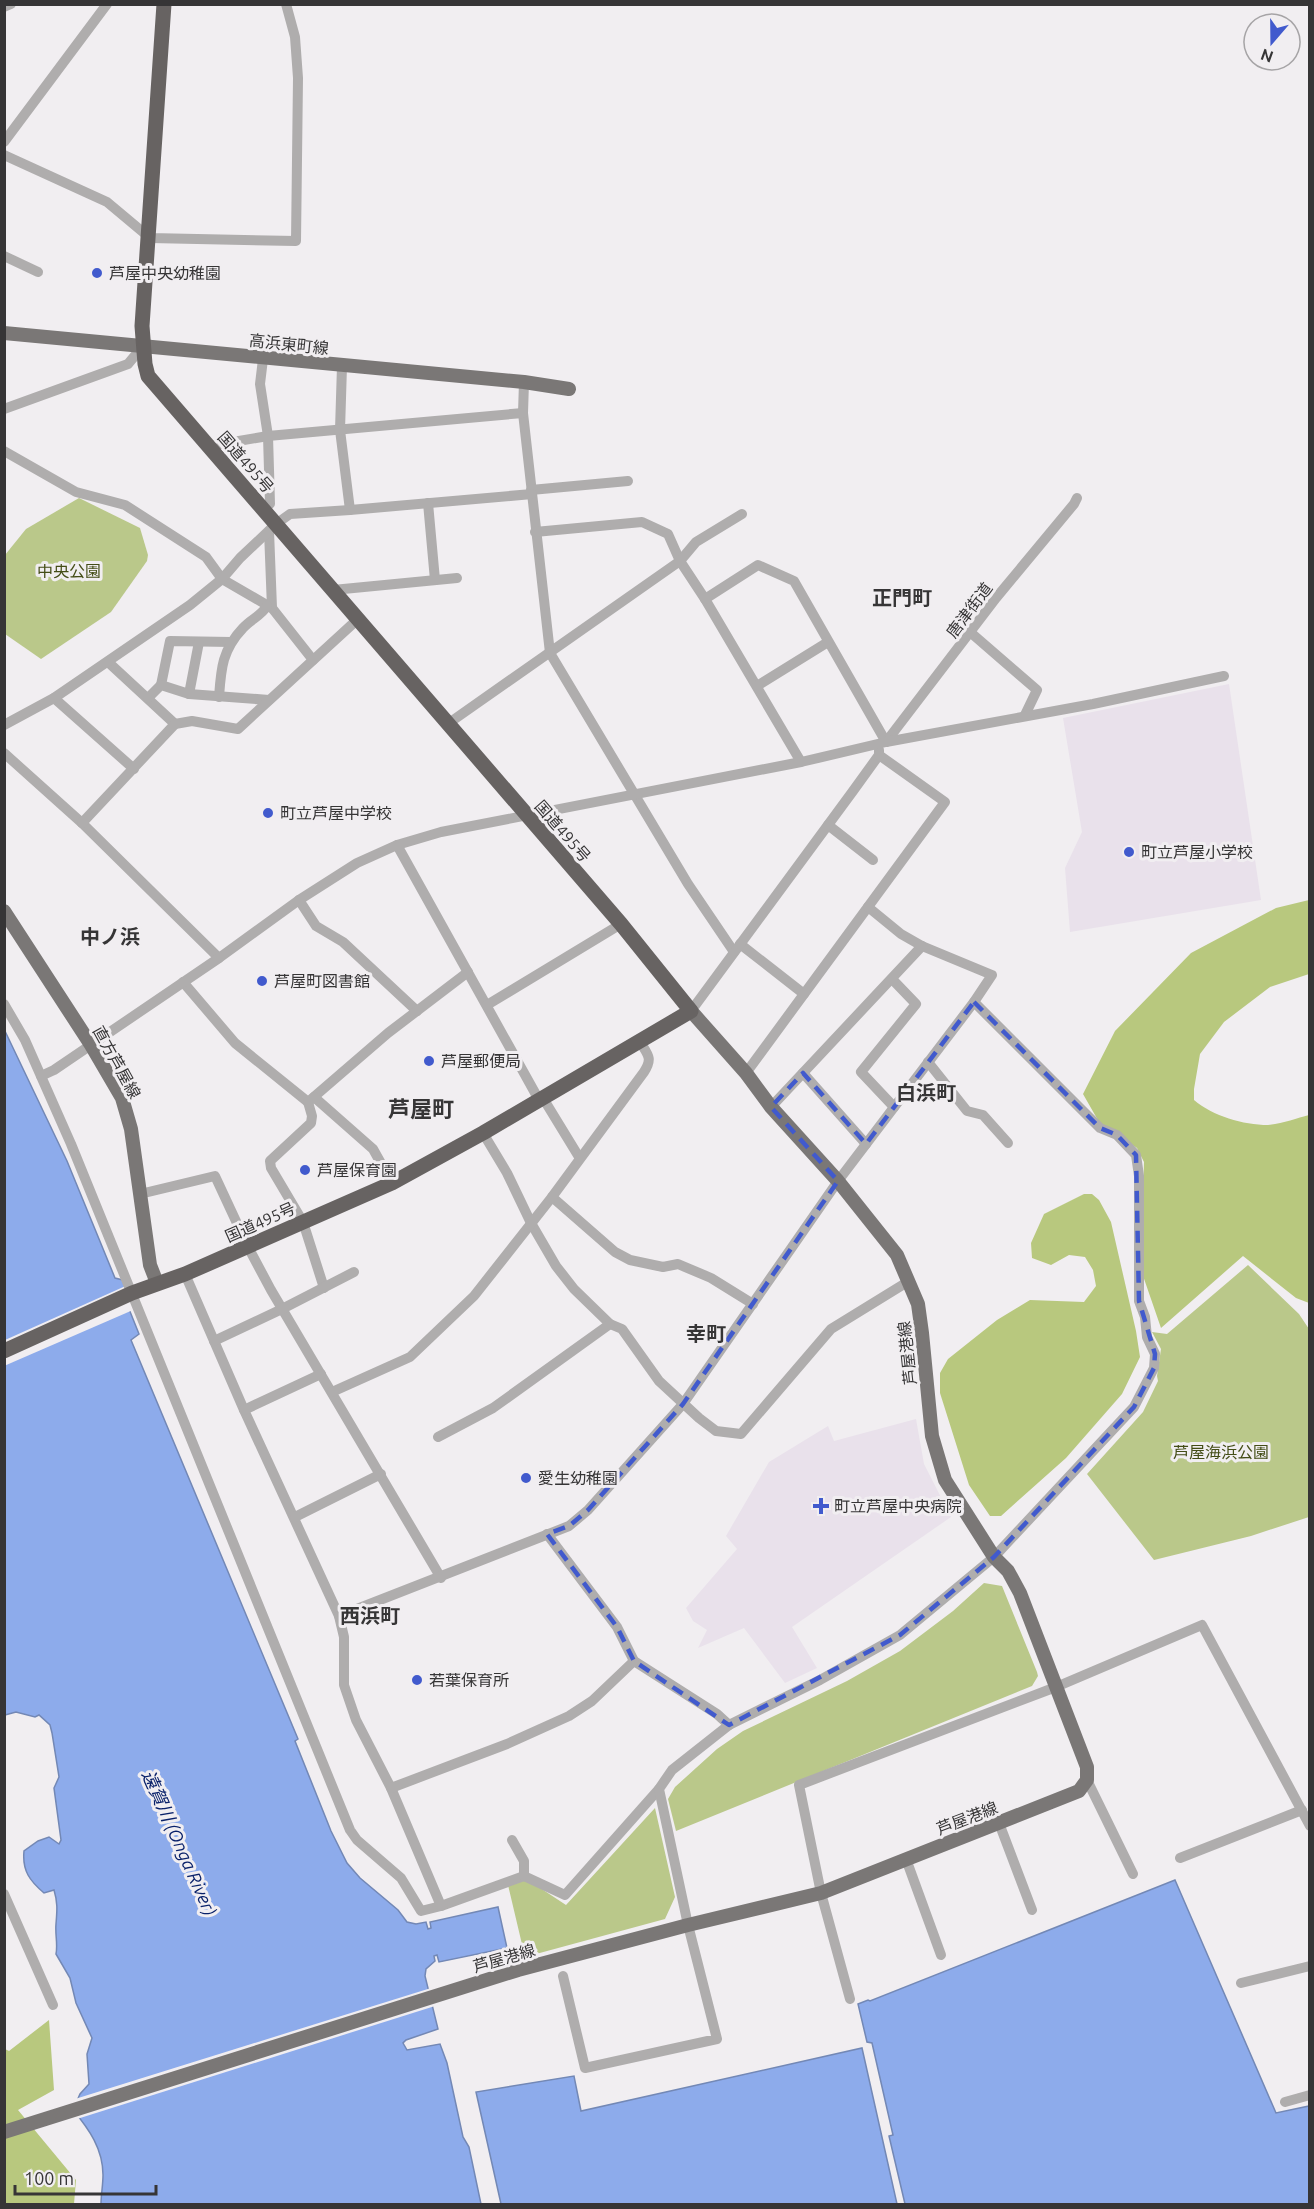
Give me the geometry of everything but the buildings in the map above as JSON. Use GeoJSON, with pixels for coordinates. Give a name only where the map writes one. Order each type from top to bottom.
{"type":"FeatureCollection","features":[{"type":"Feature","properties":{"kind":"highway","name":"国道495号"},"geometry":{"type":"LineString","coordinates":[[4,1351],[132,1293],[185,1275],[392,1183],[483,1133],[691,1011],[621,924],[333,590],[273,527],[263,509],[148,376],[142,326],[150,237],[164,4]]}},
{"type":"Feature","properties":{"kind":"main road","name":"高浜東町線"},"geometry":{"type":"LineString","coordinates":[[4,333],[524,382],[569,389]]}},
{"type":"Feature","properties":{"kind":"main road","name":"直方芦屋線"},"geometry":{"type":"LineString","coordinates":[[4,911],[91,1045],[122,1098],[131,1129],[150,1265],[157,1283]]}},
{"type":"Feature","properties":{"kind":"main road","name":"芦屋港線"},"geometry":{"type":"LineString","coordinates":[[4,2132],[518,1970],[821,1893],[1079,1791],[1087,1780],[1087,1767],[1020,1593],[1008,1571],[994,1557],[945,1480],[932,1436],[918,1304],[897,1256],[838,1181],[771,1107],[746,1073],[691,1011]]}},
{"type":"Feature","properties":{"kind":"street"},"geometry":{"type":"LineString","coordinates":[[4,7],[11,4]]}},
{"type":"Feature","properties":{"kind":"street"},"geometry":{"type":"LineString","coordinates":[[4,142],[107,4]]}},
{"type":"Feature","properties":{"kind":"street"},"geometry":{"type":"LineString","coordinates":[[4,155],[107,202],[150,237],[296,241],[298,78],[295,37],[286,4]]}},
{"type":"Feature","properties":{"kind":"street"},"geometry":{"type":"LineString","coordinates":[[4,256],[38,272]]}},
{"type":"Feature","properties":{"kind":"street"},"geometry":{"type":"LineString","coordinates":[[4,409],[128,364],[143,346]]}},
{"type":"Feature","properties":{"kind":"street"},"geometry":{"type":"LineString","coordinates":[[263,358],[260,384],[268,436],[270,504],[263,509]]}},
{"type":"Feature","properties":{"kind":"street"},"geometry":{"type":"LineString","coordinates":[[342,366],[340,430],[350,510]]}},
{"type":"Feature","properties":{"kind":"street"},"geometry":{"type":"LineString","coordinates":[[524,382],[523,413],[550,653],[688,884],[737,948],[804,994]]}},
{"type":"Feature","properties":{"kind":"street"},"geometry":{"type":"LineString","coordinates":[[209,446],[268,436],[523,413]]}},
{"type":"Feature","properties":{"kind":"street"},"geometry":{"type":"LineString","coordinates":[[4,451],[76,492],[125,505],[206,557],[222,579],[269,607],[313,660]]}},
{"type":"Feature","properties":{"kind":"street"},"geometry":{"type":"LineString","coordinates":[[4,725],[54,698],[190,605],[222,579],[273,527],[290,514],[428,503],[628,482]]}},
{"type":"Feature","properties":{"kind":"street","name":"唐津街道"},"geometry":{"type":"LineString","coordinates":[[691,1011],[828,825],[881,746],[1077,498]]}},
{"type":"Feature","properties":{"kind":"street"},"geometry":{"type":"LineString","coordinates":[[428,503],[435,580]]}},
{"type":"Feature","properties":{"kind":"street"},"geometry":{"type":"LineString","coordinates":[[449,723],[680,561],[696,542],[742,514]]}},
{"type":"Feature","properties":{"kind":"street"},"geometry":{"type":"LineString","coordinates":[[535,532],[642,522],[668,534],[680,561],[705,599],[801,762]]}},
{"type":"Feature","properties":{"kind":"street"},"geometry":{"type":"LineString","coordinates":[[219,697],[222,664],[231,642],[244,626],[269,607],[273,527]]}},
{"type":"Feature","properties":{"kind":"street"},"geometry":{"type":"LineString","coordinates":[[705,599],[758,565],[794,581],[881,746],[945,802],[746,1073]]}},
{"type":"Feature","properties":{"kind":"street"},"geometry":{"type":"LineString","coordinates":[[333,590],[457,578]]}},
{"type":"Feature","properties":{"kind":"street"},"geometry":{"type":"LineString","coordinates":[[82,823],[175,724],[192,721],[238,729],[358,619]]}},
{"type":"Feature","properties":{"kind":"street"},"geometry":{"type":"LineString","coordinates":[[970,632],[1037,690],[1025,715]]}},
{"type":"Feature","properties":{"kind":"street"},"geometry":{"type":"LineString","coordinates":[[148,698],[161,686],[170,641],[231,642]]}},
{"type":"Feature","properties":{"kind":"street"},"geometry":{"type":"LineString","coordinates":[[189,694],[200,642]]}},
{"type":"Feature","properties":{"kind":"street"},"geometry":{"type":"LineString","coordinates":[[757,686],[828,642]]}},
{"type":"Feature","properties":{"kind":"street"},"geometry":{"type":"LineString","coordinates":[[108,662],[175,724]]}},
{"type":"Feature","properties":{"kind":"street"},"geometry":{"type":"LineString","coordinates":[[41,1076],[219,958],[298,900],[357,863],[398,845],[441,832],[881,746],[1025,715],[1094,704],[1224,676]]}},
{"type":"Feature","properties":{"kind":"street"},"geometry":{"type":"LineString","coordinates":[[161,686],[189,694],[269,700]]}},
{"type":"Feature","properties":{"kind":"street"},"geometry":{"type":"LineString","coordinates":[[54,698],[134,769]]}},
{"type":"Feature","properties":{"kind":"street"},"geometry":{"type":"LineString","coordinates":[[4,753],[82,823],[219,958]]}},
{"type":"Feature","properties":{"kind":"street"},"geometry":{"type":"LineString","coordinates":[[828,825],[873,860]]}},
{"type":"Feature","properties":{"kind":"street"},"geometry":{"type":"LineString","coordinates":[[398,845],[539,1100],[546,1103],[579,1157]]}},
{"type":"Feature","properties":{"kind":"street"},"geometry":{"type":"LineString","coordinates":[[298,900],[316,926],[343,942],[417,1011]]}},
{"type":"Feature","properties":{"kind":"street"},"geometry":{"type":"LineString","coordinates":[[339,1616],[569,1526],[588,1510],[683,1404],[838,1181],[992,975],[922,946],[901,934],[868,907]]}},
{"type":"Feature","properties":{"kind":"street"},"geometry":{"type":"LineString","coordinates":[[487,1005],[621,924]]}},
{"type":"Feature","properties":{"kind":"street"},"geometry":{"type":"LineString","coordinates":[[771,1107],[922,946]]}},
{"type":"Feature","properties":{"kind":"street"},"geometry":{"type":"LineString","coordinates":[[311,1100],[388,1033],[468,972]]}},
{"type":"Feature","properties":{"kind":"street"},"geometry":{"type":"LineString","coordinates":[[892,979],[916,1004],[861,1072],[894,1107]]}},
{"type":"Feature","properties":{"kind":"street"},"geometry":{"type":"LineString","coordinates":[[183,982],[235,1043],[373,1149],[392,1183]]}},
{"type":"Feature","properties":{"kind":"street"},"geometry":{"type":"LineString","coordinates":[[4,1004],[25,1040],[41,1076],[132,1293],[350,1830],[357,1840],[401,1878],[421,1911],[524,1876],[566,1895],[659,1789],[672,1770],[729,1725],[820,1680],[900,1635],[994,1557],[1134,1407],[1154,1368],[1155,1354],[1147,1337],[1145,1317],[1139,1301],[1136,1155],[1117,1135],[1100,1128],[974,1002]]}},
{"type":"Feature","properties":{"kind":"street"},"geometry":{"type":"LineString","coordinates":[[332,1392],[410,1357],[474,1296],[552,1197],[649,1064],[649,1057],[640,1042]]}},
{"type":"Feature","properties":{"kind":"street"},"geometry":{"type":"LineString","coordinates":[[927,1062],[967,1111],[983,1115],[1008,1143]]}},
{"type":"Feature","properties":{"kind":"street"},"geometry":{"type":"LineString","coordinates":[[803,1073],[866,1144]]}},
{"type":"Feature","properties":{"kind":"street"},"geometry":{"type":"LineString","coordinates":[[311,1100],[311,1123],[270,1161],[271,1168],[303,1222],[324,1288]]}},
{"type":"Feature","properties":{"kind":"street"},"geometry":{"type":"LineString","coordinates":[[483,1133],[556,1266],[574,1289],[610,1324],[622,1329],[659,1381],[716,1431],[741,1434],[831,1329],[909,1281]]}},
{"type":"Feature","properties":{"kind":"street"},"geometry":{"type":"LineString","coordinates":[[140,1194],[215,1176],[248,1247],[282,1310],[441,1578]]}},
{"type":"Feature","properties":{"kind":"street"},"geometry":{"type":"LineString","coordinates":[[552,1197],[615,1252],[630,1260],[663,1267],[678,1264],[711,1278],[753,1304]]}},
{"type":"Feature","properties":{"kind":"street"},"geometry":{"type":"LineString","coordinates":[[214,1341],[282,1310],[354,1272]]}},
{"type":"Feature","properties":{"kind":"street"},"geometry":{"type":"LineString","coordinates":[[185,1275],[339,1616],[344,1637],[344,1685],[356,1720],[391,1788],[441,1906]]}},
{"type":"Feature","properties":{"kind":"street"},"geometry":{"type":"LineString","coordinates":[[438,1437],[492,1408],[610,1324]]}},
{"type":"Feature","properties":{"kind":"street"},"geometry":{"type":"LineString","coordinates":[[244,1410],[321,1374]]}},
{"type":"Feature","properties":{"kind":"street"},"geometry":{"type":"LineString","coordinates":[[295,1518],[381,1474]]}},
{"type":"Feature","properties":{"kind":"street"},"geometry":{"type":"LineString","coordinates":[[547,1534],[617,1627],[634,1661],[717,1714],[729,1725]]}},
{"type":"Feature","properties":{"kind":"street"},"geometry":{"type":"LineString","coordinates":[[850,1999],[821,1893],[799,1785],[1056,1687],[1202,1625],[1310,1826]]}},
{"type":"Feature","properties":{"kind":"street"},"geometry":{"type":"LineString","coordinates":[[391,1788],[507,1744],[569,1716],[592,1701],[634,1661]]}},
{"type":"Feature","properties":{"kind":"street"},"geometry":{"type":"LineString","coordinates":[[1087,1780],[1133,1874]]}},
{"type":"Feature","properties":{"kind":"street"},"geometry":{"type":"LineString","coordinates":[[563,1976],[585,2067],[717,2039],[688,1925],[659,1789]]}},
{"type":"Feature","properties":{"kind":"street"},"geometry":{"type":"LineString","coordinates":[[1180,1858],[1302,1810]]}},
{"type":"Feature","properties":{"kind":"street"},"geometry":{"type":"LineString","coordinates":[[999,1823],[1032,1910]]}},
{"type":"Feature","properties":{"kind":"street"},"geometry":{"type":"LineString","coordinates":[[512,1840],[524,1861],[524,1876]]}},
{"type":"Feature","properties":{"kind":"street"},"geometry":{"type":"LineString","coordinates":[[906,1859],[941,1955]]}},
{"type":"Feature","properties":{"kind":"street"},"geometry":{"type":"LineString","coordinates":[[4,1894],[53,2006]]}},
{"type":"Feature","properties":{"kind":"street"},"geometry":{"type":"LineString","coordinates":[[1241,1983],[1310,1966]]}},
{"type":"Feature","properties":{"kind":"street"},"geometry":{"type":"LineString","coordinates":[[1286,2102],[1310,2095]]}},
{"type":"Feature","properties":{"kind":"highlighted area"},"geometry":{"type":"Polygon","coordinates":[[[974,1002],[1100,1128],[1117,1135],[1136,1155],[1139,1301],[1155,1354],[1154,1368],[1134,1407],[994,1557],[900,1635],[729,1725],[634,1661],[617,1627],[547,1534],[569,1526],[588,1510],[683,1404],[838,1181],[771,1107],[803,1073],[866,1144],[974,1002]]]}},
{"type":"Feature","properties":{"kind":"shaded area"},"geometry":{"type":"Polygon","coordinates":[[[1229,684],[1261,900],[1070,932],[1065,868],[1082,832],[1063,718],[1229,684]]]}},
{"type":"Feature","properties":{"kind":"shaded area"},"geometry":{"type":"Polygon","coordinates":[[[916,1419],[924,1464],[951,1517],[792,1627],[817,1668],[785,1683],[744,1628],[698,1648],[707,1630],[693,1621],[686,1608],[737,1549],[726,1536],[769,1462],[828,1426],[834,1441],[916,1419]]]}},
{"type":"Feature","properties":{"kind":"green space","name":"中央公園"},"geometry":{"type":"Polygon","coordinates":[[[79,498],[140,528],[148,555],[147,561],[111,612],[41,659],[5,634],[5,555],[26,529],[79,498]]]}},
{"type":"Feature","properties":{"kind":"green space"},"geometry":{"type":"Polygon","coordinates":[[[1309,900],[1309,974],[1270,987],[1224,1022],[1200,1054],[1194,1100],[1219,1115],[1249,1123],[1268,1125],[1309,1115],[1309,1303],[1296,1298],[1243,1256],[1161,1328],[1141,1270],[1144,1162],[1137,1148],[1099,1122],[1083,1094],[1115,1031],[1191,953],[1276,908],[1309,900]]]}},
{"type":"Feature","properties":{"kind":"green space"},"geometry":{"type":"Polygon","coordinates":[[[1084,1194],[1092,1194],[1099,1200],[1111,1222],[1140,1357],[1122,1394],[1066,1458],[1001,1516],[990,1516],[969,1485],[940,1393],[940,1373],[948,1359],[997,1320],[1030,1300],[1084,1302],[1096,1286],[1093,1270],[1085,1257],[1069,1255],[1051,1265],[1032,1258],[1031,1243],[1044,1214],[1084,1194]]]}},
{"type":"Feature","properties":{"kind":"green space","name":"芦屋海浜公園"},"geometry":{"type":"Polygon","coordinates":[[[1248,1265],[1299,1314],[1309,1329],[1309,1517],[1251,1536],[1154,1560],[1087,1474],[1143,1412],[1158,1381],[1161,1349],[1152,1332],[1167,1334],[1248,1265]]]}},
{"type":"Feature","properties":{"kind":"green space"},"geometry":{"type":"Polygon","coordinates":[[[984,1583],[1002,1586],[1037,1672],[1038,1676],[1032,1686],[676,1831],[668,1799],[675,1787],[717,1749],[743,1731],[847,1681],[900,1651],[953,1611],[984,1583]]]}},
{"type":"Feature","properties":{"kind":"green space"},"geometry":{"type":"Polygon","coordinates":[[[655,1808],[675,1897],[665,1919],[525,1957],[508,1885],[525,1878],[566,1905],[655,1808]]]}},
{"type":"Feature","properties":{"kind":"green space"},"geometry":{"type":"Polygon","coordinates":[[[49,2020],[54,2090],[18,2110],[76,2180],[74,2204],[5,2204],[5,2049],[9,2051],[49,2020]]]}},
{"type":"Feature","properties":{"kind":"water","name":"遠賀川 (Onga River)"},"geometry":{"type":"Polygon","coordinates":[[[4,1029],[67,1161],[115,1278],[131,1282],[127,1304],[139,1334],[131,1340],[298,1739],[295,1741],[331,1831],[347,1863],[360,1878],[398,1910],[407,1922],[416,1924],[426,1922],[428,1929],[431,1928],[430,1922],[498,1907],[507,1948],[439,1962],[437,1955],[434,1956],[435,1961],[426,1969],[425,1976],[438,2029],[403,2043],[407,2050],[440,2044],[447,2063],[463,2137],[469,2147],[481,2204],[101,2204],[103,2175],[101,2157],[90,2132],[73,2110],[80,2094],[89,2084],[87,2054],[92,2038],[76,2003],[70,1978],[56,1954],[57,1907],[54,1890],[44,1893],[31,1880],[24,1864],[24,1851],[38,1841],[49,1837],[59,1844],[61,1840],[54,1788],[59,1777],[52,1733],[50,1725],[39,1715],[35,1717],[16,1712],[5,1715],[4,1029]]]}},
{"type":"Feature","properties":{"kind":"water"},"geometry":{"type":"Polygon","coordinates":[[[1175,1880],[1276,2113],[1309,2106],[1309,2204],[905,2204],[889,2136],[893,2135],[872,2043],[867,2042],[858,2004],[1175,1880]]]}},
{"type":"Feature","properties":{"kind":"water"},"geometry":{"type":"Polygon","coordinates":[[[862,2048],[897,2204],[501,2204],[476,2092],[574,2076],[581,2111],[862,2048]]]}},
{"type":"Feature","properties":{"kind":"pier"},"geometry":{"type":"Polygon","coordinates":[[[130,1284],[133,1310],[4,1366],[5,1340],[130,1284]]]}},
{"type":"Feature","properties":{"kind":"pier"},"geometry":{"type":"Polygon","coordinates":[[[431,1988],[435,2006],[77,2119],[70,2111],[75,2099],[431,1988]]]}},
{"type":"Feature","properties":{"kind":"place","name":"芦屋中央幼稚園"},"geometry":{"type":"Point","coordinates":[97,273]}},
{"type":"Feature","properties":{"kind":"place","name":"町立芦屋中学校"},"geometry":{"type":"Point","coordinates":[268,813]}},
{"type":"Feature","properties":{"kind":"place","name":"町立芦屋小学校"},"geometry":{"type":"Point","coordinates":[1129,852]}},
{"type":"Feature","properties":{"kind":"place","name":"芦屋町図書館"},"geometry":{"type":"Point","coordinates":[262,981]}},
{"type":"Feature","properties":{"kind":"place","name":"芦屋郵便局"},"geometry":{"type":"Point","coordinates":[429,1061]}},
{"type":"Feature","properties":{"kind":"place","name":"芦屋保育園"},"geometry":{"type":"Point","coordinates":[305,1170]}},
{"type":"Feature","properties":{"kind":"place","name":"愛生幼稚園"},"geometry":{"type":"Point","coordinates":[526,1478]}},
{"type":"Feature","properties":{"kind":"place","name":"町立芦屋中央病院"},"geometry":{"type":"Point","coordinates":[821,1506]}},
{"type":"Feature","properties":{"kind":"place","name":"若葉保育所"},"geometry":{"type":"Point","coordinates":[417,1680]}},
{"type":"Feature","properties":{"kind":"district","name":"正門町"},"geometry":{"type":"Point","coordinates":[902,598]}},
{"type":"Feature","properties":{"kind":"district","name":"中ノ浜"},"geometry":{"type":"Point","coordinates":[110,937]}},
{"type":"Feature","properties":{"kind":"district","name":"白浜町"},"geometry":{"type":"Point","coordinates":[926,1093]}},
{"type":"Feature","properties":{"kind":"district","name":"芦屋町"},"geometry":{"type":"Point","coordinates":[421,1109]}},
{"type":"Feature","properties":{"kind":"district","name":"幸町"},"geometry":{"type":"Point","coordinates":[706,1334]}},
{"type":"Feature","properties":{"kind":"district","name":"西浜町"},"geometry":{"type":"Point","coordinates":[370,1616]}}]}
